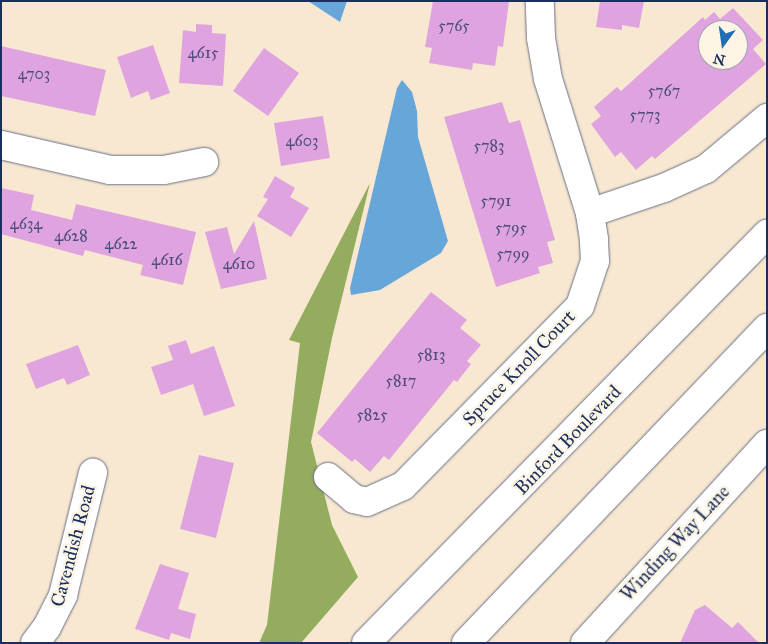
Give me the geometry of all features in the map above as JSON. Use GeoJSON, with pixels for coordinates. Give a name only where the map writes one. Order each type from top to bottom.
{"type":"FeatureCollection","features":[{"type":"Feature","properties":{"kind":"street","name":"Spruce Knoll Court"},"geometry":{"type":"LineString","coordinates":[[328,477],[354,499],[367,502],[403,486],[580,306],[595,261],[590,213],[548,79],[541,38],[540,1]]}},
{"type":"Feature","properties":{"kind":"street"},"geometry":{"type":"LineString","coordinates":[[590,213],[664,188],[706,169],[767,118]]}},
{"type":"Feature","properties":{"kind":"street"},"geometry":{"type":"LineString","coordinates":[[1,145],[110,170],[164,170],[204,162]]}},
{"type":"Feature","properties":{"kind":"street","name":"Binford Boulevard"},"geometry":{"type":"LineString","coordinates":[[366,643],[767,234]]}},
{"type":"Feature","properties":{"kind":"street"},"geometry":{"type":"LineString","coordinates":[[466,643],[767,328]]}},
{"type":"Feature","properties":{"kind":"street","name":"Winding Way Lane"},"geometry":{"type":"LineString","coordinates":[[585,643],[767,444]]}},
{"type":"Feature","properties":{"kind":"street","name":"Cavendish Road"},"geometry":{"type":"LineString","coordinates":[[34,643],[47,627],[63,596],[93,473]]}},
{"type":"Feature","properties":{"kind":"green space"},"geometry":{"type":"Polygon","coordinates":[[[370,183],[332,338],[311,442],[332,525],[358,577],[301,643],[259,643],[267,625],[300,343],[289,340],[370,183]]]}},
{"type":"Feature","properties":{"kind":"water"},"geometry":{"type":"Polygon","coordinates":[[[308,1],[347,1],[340,22],[308,1]]]}},
{"type":"Feature","properties":{"kind":"water"},"geometry":{"type":"Polygon","coordinates":[[[402,80],[412,92],[417,111],[418,137],[448,241],[441,253],[380,290],[351,295],[350,288],[397,88],[402,80]]]}},
{"type":"Feature","properties":{"kind":"building"},"geometry":{"type":"Polygon","coordinates":[[[433,1],[509,1],[503,47],[498,46],[495,66],[473,63],[472,70],[429,63],[432,48],[425,47],[433,1]]]}},
{"type":"Feature","properties":{"kind":"building"},"geometry":{"type":"Polygon","coordinates":[[[600,1],[644,1],[639,28],[622,25],[622,30],[596,27],[600,1]]]}},
{"type":"Feature","properties":{"kind":"building"},"geometry":{"type":"Polygon","coordinates":[[[733,8],[744,20],[705,20],[714,12],[720,19],[733,8]]]}},
{"type":"Feature","properties":{"kind":"building"},"geometry":{"type":"Polygon","coordinates":[[[698,22],[698,70],[748,70],[748,24],[763,40],[753,49],[766,64],[655,159],[652,156],[636,170],[621,152],[615,157],[591,124],[601,116],[594,107],[617,87],[621,91],[698,22]]]}},
{"type":"Feature","properties":{"kind":"building"},"geometry":{"type":"Polygon","coordinates":[[[196,24],[212,25],[212,33],[226,34],[223,86],[179,83],[183,30],[196,32],[196,24]]]}},
{"type":"Feature","properties":{"kind":"building"},"geometry":{"type":"Polygon","coordinates":[[[153,45],[170,93],[151,100],[148,91],[131,98],[117,57],[153,45]]]}},
{"type":"Feature","properties":{"kind":"building"},"geometry":{"type":"Polygon","coordinates":[[[1,46],[106,70],[95,116],[1,96],[1,46]]]}},
{"type":"Feature","properties":{"kind":"building"},"geometry":{"type":"Polygon","coordinates":[[[264,48],[299,73],[268,116],[233,91],[264,48]]]}},
{"type":"Feature","properties":{"kind":"building"},"geometry":{"type":"Polygon","coordinates":[[[502,102],[509,123],[520,120],[555,240],[547,242],[553,263],[538,267],[540,273],[496,287],[444,117],[502,102]]]}},
{"type":"Feature","properties":{"kind":"building"},"geometry":{"type":"Polygon","coordinates":[[[323,116],[330,158],[281,166],[274,123],[323,116]]]}},
{"type":"Feature","properties":{"kind":"building"},"geometry":{"type":"Polygon","coordinates":[[[275,176],[295,188],[290,197],[309,208],[291,237],[257,216],[268,199],[263,197],[275,176]]]}},
{"type":"Feature","properties":{"kind":"building"},"geometry":{"type":"Polygon","coordinates":[[[1,188],[34,195],[31,210],[72,220],[76,204],[196,232],[183,285],[140,275],[143,265],[85,250],[83,256],[1,234],[1,188]]]}},
{"type":"Feature","properties":{"kind":"building"},"geometry":{"type":"Polygon","coordinates":[[[254,221],[267,279],[221,289],[205,232],[227,227],[234,254],[254,221]]]}},
{"type":"Feature","properties":{"kind":"building"},"geometry":{"type":"Polygon","coordinates":[[[431,292],[467,320],[460,328],[481,345],[467,361],[471,364],[457,382],[454,380],[389,460],[384,456],[370,472],[355,459],[352,462],[317,433],[431,292]]]}},
{"type":"Feature","properties":{"kind":"building"},"geometry":{"type":"Polygon","coordinates":[[[186,340],[191,354],[214,346],[235,406],[204,416],[193,384],[161,395],[151,367],[173,360],[168,346],[186,340]]]}},
{"type":"Feature","properties":{"kind":"building"},"geometry":{"type":"Polygon","coordinates":[[[78,345],[90,375],[67,385],[64,378],[36,389],[26,364],[78,345]]]}},
{"type":"Feature","properties":{"kind":"building"},"geometry":{"type":"Polygon","coordinates":[[[199,455],[234,463],[216,538],[180,529],[199,455]]]}},
{"type":"Feature","properties":{"kind":"building"},"geometry":{"type":"Polygon","coordinates":[[[160,564],[189,573],[178,609],[196,614],[190,639],[171,633],[169,640],[135,629],[160,564]]]}},
{"type":"Feature","properties":{"kind":"building"},"geometry":{"type":"Polygon","coordinates":[[[705,605],[732,628],[738,622],[759,643],[680,643],[695,610],[705,605]]]}}]}
